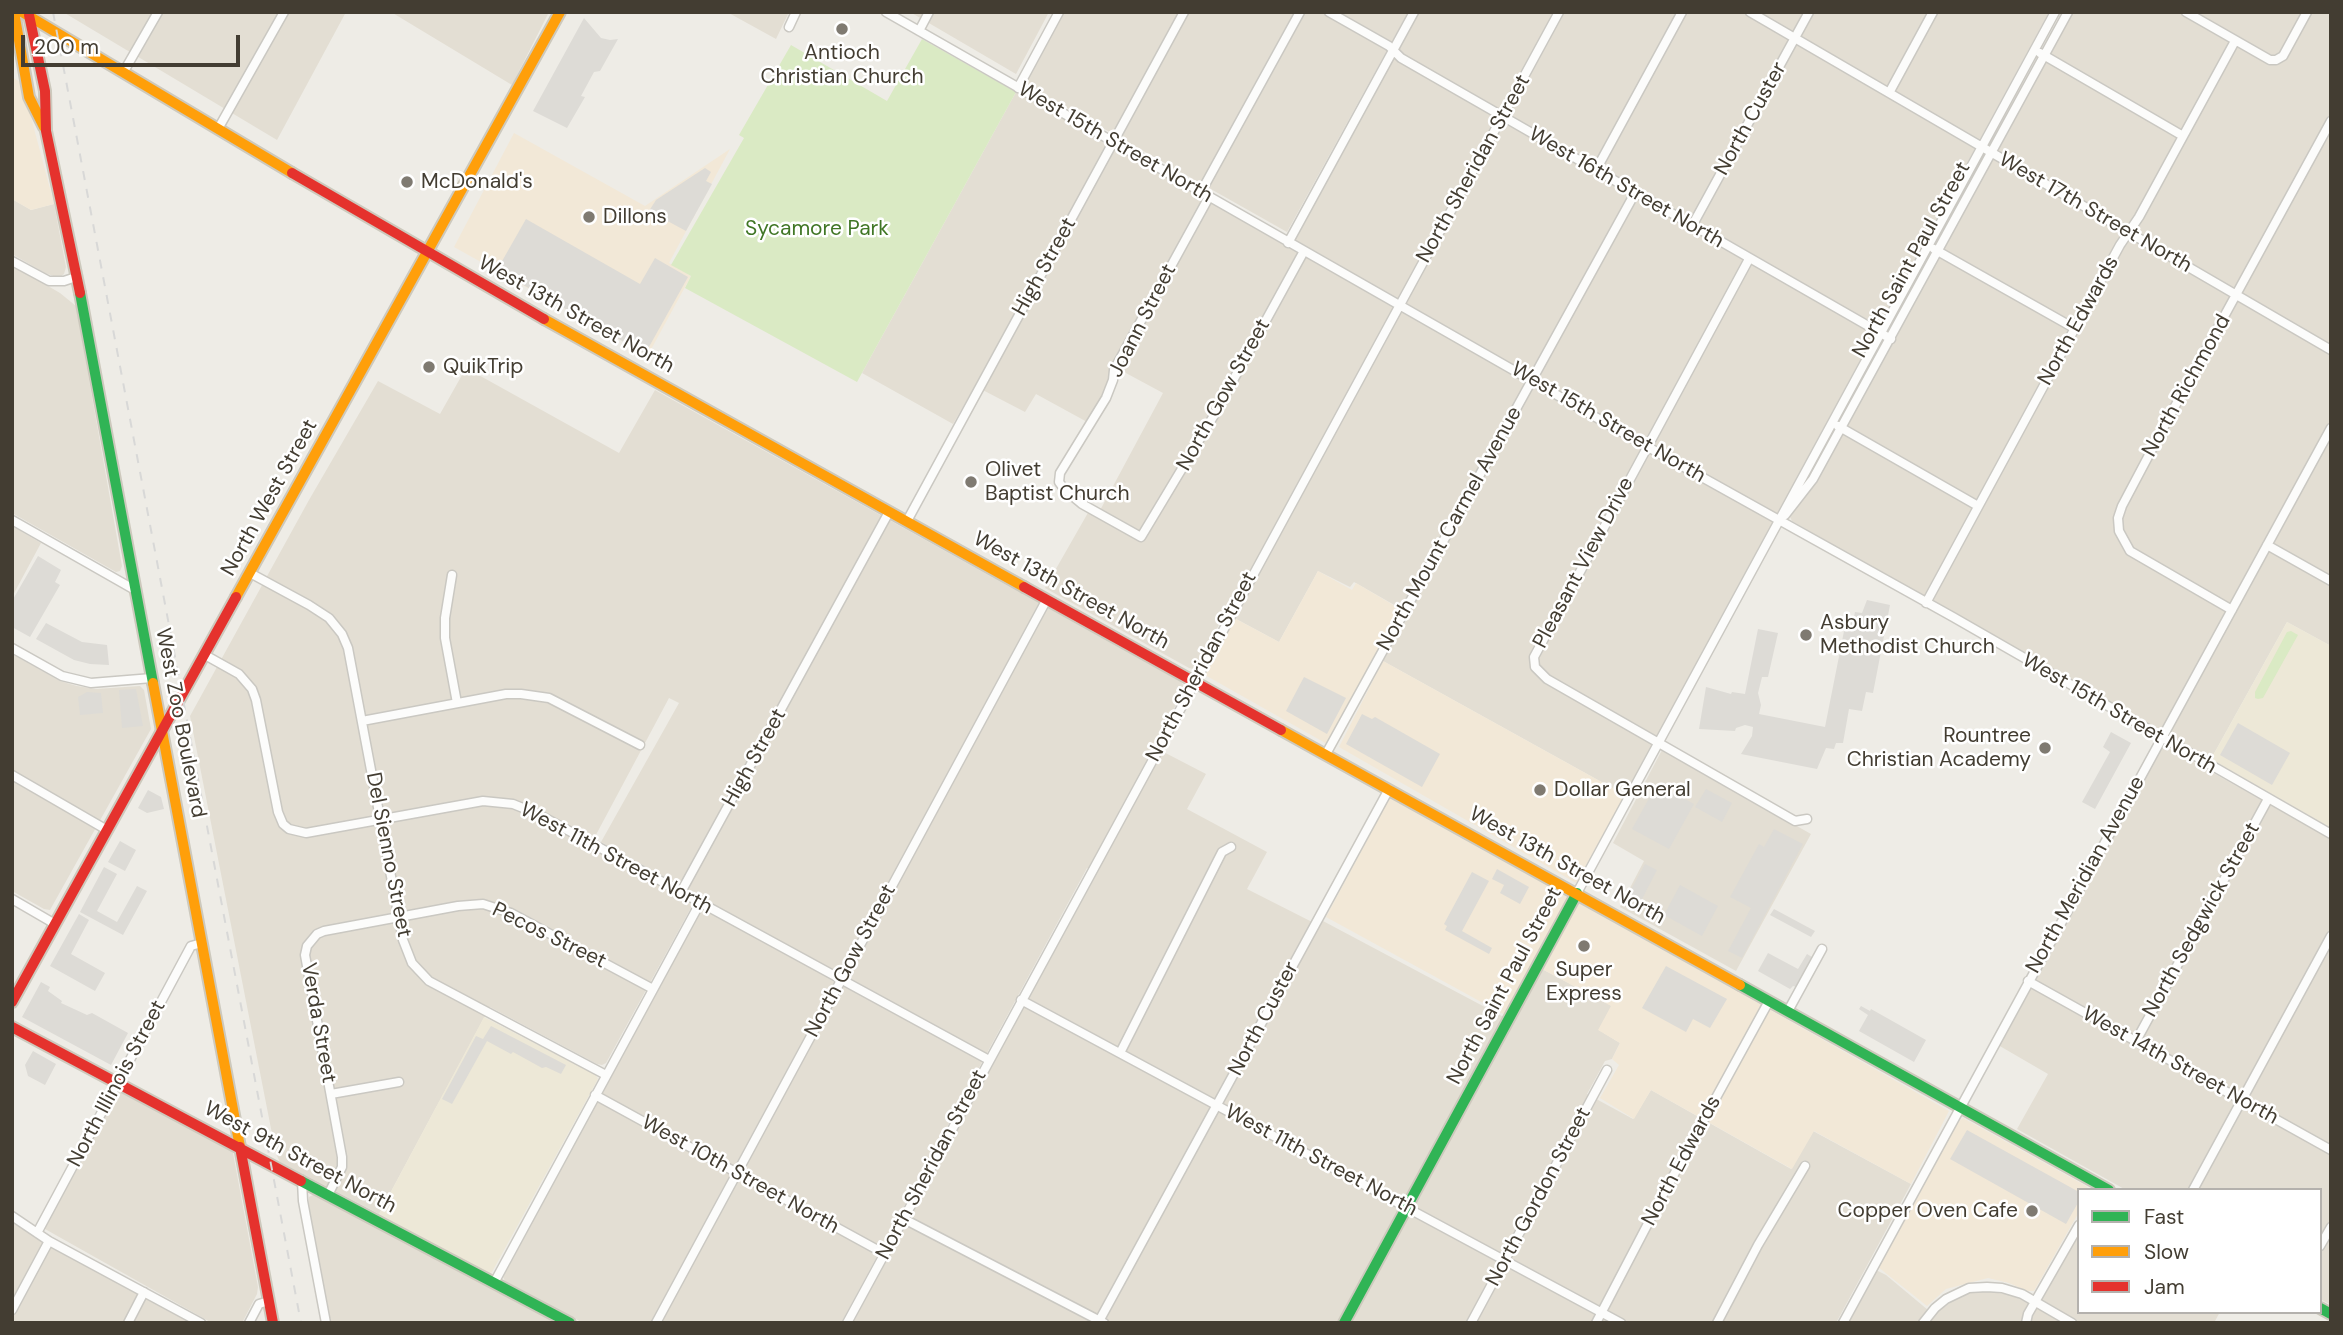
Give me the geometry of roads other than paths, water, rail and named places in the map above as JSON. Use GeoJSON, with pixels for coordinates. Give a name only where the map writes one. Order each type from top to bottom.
{"type":"FeatureCollection","features":[{"type":"Feature","properties":{"kind":"street","name":"West Zoo Boulevard"},"geometry":{"type":"LineString","coordinates":[[14,12],[29,97],[46,131]]}},
{"type":"Feature","properties":{"kind":"street"},"geometry":{"type":"LineString","coordinates":[[123,73],[158,12]]}},
{"type":"Feature","properties":{"kind":"street"},"geometry":{"type":"LineString","coordinates":[[218,129],[284,12]]}},
{"type":"Feature","properties":{"kind":"street","name":"North West Street"},"geometry":{"type":"LineString","coordinates":[[12,1002],[559,12]]}},
{"type":"Feature","properties":{"kind":"street"},"geometry":{"type":"LineString","coordinates":[[789,27],[796,12]]}},
{"type":"Feature","properties":{"kind":"street","name":"West 15th Street North"},"geometry":{"type":"LineString","coordinates":[[886,12],[2331,834]]}},
{"type":"Feature","properties":{"kind":"street"},"geometry":{"type":"LineString","coordinates":[[919,31],[929,12]]}},
{"type":"Feature","properties":{"kind":"street"},"geometry":{"type":"LineString","coordinates":[[1018,88],[1059,12]]}},
{"type":"Feature","properties":{"kind":"street","name":"High Street"},"geometry":{"type":"LineString","coordinates":[[907,522],[1184,12]]}},
{"type":"Feature","properties":{"kind":"street","name":"Joann Street"},"geometry":{"type":"LineString","coordinates":[[1142,537],[1074,499],[1059,482],[1063,467],[1107,398],[1114,370],[1300,12]]}},
{"type":"Feature","properties":{"kind":"street","name":"West 16th Street North"},"geometry":{"type":"LineString","coordinates":[[1329,12],[1393,50],[1401,58],[1891,339]]}},
{"type":"Feature","properties":{"kind":"street"},"geometry":{"type":"LineString","coordinates":[[1289,243],[1414,12]]}},
{"type":"Feature","properties":{"kind":"street","name":"North Sheridan Street"},"geometry":{"type":"LineString","coordinates":[[847,1323],[1559,12]]}},
{"type":"Feature","properties":{"kind":"street"},"geometry":{"type":"LineString","coordinates":[[1596,170],[1682,12]]}},
{"type":"Feature","properties":{"kind":"street","name":"West 17th Street North"},"geometry":{"type":"LineString","coordinates":[[1750,12],[2331,350]]}},
{"type":"Feature","properties":{"kind":"street","name":"North Custer"},"geometry":{"type":"LineString","coordinates":[[1692,226],[1809,12]]}},
{"type":"Feature","properties":{"kind":"street"},"geometry":{"type":"LineString","coordinates":[[1889,93],[1933,12]]}},
{"type":"Feature","properties":{"kind":"street","name":"North Saint Paul Street"},"geometry":{"type":"LineString","coordinates":[[1344,1323],[2055,12]]}},
{"type":"Feature","properties":{"kind":"street","name":"North Saint Paul Street"},"geometry":{"type":"LineString","coordinates":[[1780,520],[1813,479],[1842,428],[2068,12]]}},
{"type":"Feature","properties":{"kind":"street"},"geometry":{"type":"LineString","coordinates":[[2186,12],[2270,60],[2276,60],[2283,56],[2307,12]]}},
{"type":"Feature","properties":{"kind":"street","name":"West Zoo Boulevard"},"geometry":{"type":"LineString","coordinates":[[27,14],[45,91],[46,131],[273,1323]]}},
{"type":"Feature","properties":{"kind":"street","name":"West 13th Street North"},"geometry":{"type":"LineString","coordinates":[[27,14],[427,253],[2103,1188]]}},
{"type":"Feature","properties":{"kind":"street","name":"North Edwards"},"geometry":{"type":"LineString","coordinates":[[1926,603],[2074,328],[2235,41]]}},
{"type":"Feature","properties":{"kind":"street"},"geometry":{"type":"LineString","coordinates":[[2034,50],[2183,136]]}},
{"type":"Feature","properties":{"kind":"street","name":"North Richmond"},"geometry":{"type":"LineString","coordinates":[[2232,610],[2130,551],[2119,531],[2119,518],[2130,490],[2331,121]]}},
{"type":"Feature","properties":{"kind":"street","name":"North Mount Carmel Avenue"},"geometry":{"type":"LineString","coordinates":[[1326,754],[1635,193]]}},
{"type":"Feature","properties":{"kind":"street"},"geometry":{"type":"LineString","coordinates":[[1928,245],[2074,328]]}},
{"type":"Feature","properties":{"kind":"street","name":"North Gow Street"},"geometry":{"type":"LineString","coordinates":[[1142,537],[1213,417],[1304,251]]}},
{"type":"Feature","properties":{"kind":"street","name":"Pleasant View Drive"},"geometry":{"type":"LineString","coordinates":[[1658,744],[1539,673],[1534,657],[1749,259]]}},
{"type":"Feature","properties":{"kind":"street"},"geometry":{"type":"LineString","coordinates":[[12,261],[49,281],[76,278]]}},
{"type":"Feature","properties":{"kind":"street"},"geometry":{"type":"LineString","coordinates":[[1831,422],[1978,506]]}},
{"type":"Feature","properties":{"kind":"street","name":"North Meridian Avenue"},"geometry":{"type":"LineString","coordinates":[[1843,1323],[2331,428]]}},
{"type":"Feature","properties":{"kind":"street","name":"High Street"},"geometry":{"type":"LineString","coordinates":[[681,892],[889,512]]}},
{"type":"Feature","properties":{"kind":"street"},"geometry":{"type":"LineString","coordinates":[[12,520],[135,590]]}},
{"type":"Feature","properties":{"kind":"street"},"geometry":{"type":"LineString","coordinates":[[2267,545],[2331,581]]}},
{"type":"Feature","properties":{"kind":"street","name":"Del Sienno Street"},"geometry":{"type":"LineString","coordinates":[[250,573],[309,605],[336,626],[348,648],[403,940],[412,963],[429,981],[606,1076]]}},
{"type":"Feature","properties":{"kind":"street"},"geometry":{"type":"LineString","coordinates":[[452,575],[445,618],[445,638],[457,703]]}},
{"type":"Feature","properties":{"kind":"street","name":"North Gow Street"},"geometry":{"type":"LineString","coordinates":[[656,1323],[1047,599]]}},
{"type":"Feature","properties":{"kind":"street"},"geometry":{"type":"LineString","coordinates":[[12,648],[62,676],[91,683],[152,678]]}},
{"type":"Feature","properties":{"kind":"street","name":"West 11th Street North"},"geometry":{"type":"LineString","coordinates":[[205,655],[239,674],[253,689],[278,812],[286,827],[306,833],[483,801],[513,804],[538,814],[989,1060]]}},
{"type":"Feature","properties":{"kind":"street"},"geometry":{"type":"LineString","coordinates":[[362,721],[506,694],[521,694],[549,698],[640,746]]}},
{"type":"Feature","properties":{"kind":"street"},"geometry":{"type":"LineString","coordinates":[[1658,744],[1795,821],[1807,819]]}},
{"type":"Feature","properties":{"kind":"street"},"geometry":{"type":"LineString","coordinates":[[12,775],[107,830]]}},
{"type":"Feature","properties":{"kind":"street","name":"North Custer"},"geometry":{"type":"LineString","coordinates":[[1100,1322],[1389,789]]}},
{"type":"Feature","properties":{"kind":"street","name":"North Sedgwick Street"},"geometry":{"type":"LineString","coordinates":[[2136,1041],[2268,799]]}},
{"type":"Feature","properties":{"kind":"street"},"geometry":{"type":"LineString","coordinates":[[1120,1053],[1222,852],[1231,847]]}},
{"type":"Feature","properties":{"kind":"street"},"geometry":{"type":"LineString","coordinates":[[12,899],[55,924]]}},
{"type":"Feature","properties":{"kind":"street"},"geometry":{"type":"LineString","coordinates":[[494,1283],[700,903]]}},
{"type":"Feature","properties":{"kind":"street","name":"Pecos Street"},"geometry":{"type":"LineString","coordinates":[[399,917],[471,904],[495,907],[653,989]]}},
{"type":"Feature","properties":{"kind":"street","name":"Verda Street"},"geometry":{"type":"LineString","coordinates":[[328,1195],[342,1167],[342,1157],[305,955],[307,946],[317,934],[324,931],[399,917]]}},
{"type":"Feature","properties":{"kind":"street"},"geometry":{"type":"LineString","coordinates":[[2194,1188],[2331,936]]}},
{"type":"Feature","properties":{"kind":"street","name":"North Illinois Street"},"geometry":{"type":"LineString","coordinates":[[37,1233],[191,946],[202,943]]}},
{"type":"Feature","properties":{"kind":"street"},"geometry":{"type":"LineString","coordinates":[[1788,1011],[1822,949]]}},
{"type":"Feature","properties":{"kind":"street","name":"West 14th Street North"},"geometry":{"type":"LineString","coordinates":[[2028,981],[2331,1150]]}},
{"type":"Feature","properties":{"kind":"street","name":"West 11th Street North"},"geometry":{"type":"LineString","coordinates":[[1021,1000],[1620,1323]]}},
{"type":"Feature","properties":{"kind":"street","name":"North Edwards"},"geometry":{"type":"LineString","coordinates":[[1596,1323],[1769,1001]]}},
{"type":"Feature","properties":{"kind":"street","name":"West 9th Street North"},"geometry":{"type":"LineString","coordinates":[[12,1027],[570,1323]]}},
{"type":"Feature","properties":{"kind":"street","name":"North Gordon Street"},"geometry":{"type":"LineString","coordinates":[[1471,1323],[1607,1070]]}},
{"type":"Feature","properties":{"kind":"street"},"geometry":{"type":"LineString","coordinates":[[331,1094],[399,1082]]}},
{"type":"Feature","properties":{"kind":"street","name":"West 10th Street North"},"geometry":{"type":"LineString","coordinates":[[595,1095],[885,1254]]}},
{"type":"Feature","properties":{"kind":"street"},"geometry":{"type":"LineString","coordinates":[[1717,1323],[1758,1245],[1805,1166]]}},
{"type":"Feature","properties":{"kind":"street"},"geometry":{"type":"LineString","coordinates":[[302,1181],[303,1201],[326,1323]]}},
{"type":"Feature","properties":{"kind":"street"},"geometry":{"type":"LineString","coordinates":[[12,1216],[49,1241],[201,1323]]}},
{"type":"Feature","properties":{"kind":"street"},"geometry":{"type":"LineString","coordinates":[[904,1219],[1100,1322]]}},
{"type":"Feature","properties":{"kind":"street"},"geometry":{"type":"LineString","coordinates":[[2322,1243],[2331,1227]]}},
{"type":"Feature","properties":{"kind":"street"},"geometry":{"type":"LineString","coordinates":[[2026,1323],[2035,1301],[2077,1228]]}},
{"type":"Feature","properties":{"kind":"street"},"geometry":{"type":"LineString","coordinates":[[12,1310],[49,1241]]}},
{"type":"Feature","properties":{"kind":"street"},"geometry":{"type":"LineString","coordinates":[[1923,1323],[1946,1299],[1969,1288],[2002,1287],[2035,1301],[2072,1323]]}},
{"type":"Feature","properties":{"kind":"street"},"geometry":{"type":"LineString","coordinates":[[128,1323],[144,1292]]}},
{"type":"Feature","properties":{"kind":"street"},"geometry":{"type":"LineString","coordinates":[[249,1323],[259,1304],[269,1301]]}},
{"type":"Feature","properties":{"kind":"railway"},"geometry":{"type":"LineString","coordinates":[[53,12],[301,1323]]}},
{"type":"Feature","properties":{"kind":"place","name":"Antioch Christian Church"},"geometry":{"type":"Point","coordinates":[842,29]}},
{"type":"Feature","properties":{"kind":"place","name":"McDonald's"},"geometry":{"type":"Point","coordinates":[407,182]}},
{"type":"Feature","properties":{"kind":"place","name":"Dillons"},"geometry":{"type":"Point","coordinates":[589,217]}},
{"type":"Feature","properties":{"kind":"place","name":"QuikTrip"},"geometry":{"type":"Point","coordinates":[429,367]}},
{"type":"Feature","properties":{"kind":"place","name":"Olivet Baptist Church"},"geometry":{"type":"Point","coordinates":[971,482]}},
{"type":"Feature","properties":{"kind":"place","name":"Asbury Methodist Church"},"geometry":{"type":"Point","coordinates":[1806,635]}},
{"type":"Feature","properties":{"kind":"place","name":"Rountree Christian Academy"},"geometry":{"type":"Point","coordinates":[2045,748]}},
{"type":"Feature","properties":{"kind":"place","name":"Dollar General"},"geometry":{"type":"Point","coordinates":[1540,790]}},
{"type":"Feature","properties":{"kind":"place","name":"Super Express"},"geometry":{"type":"Point","coordinates":[1584,946]}},
{"type":"Feature","properties":{"kind":"place","name":"Copper Oven Cafe"},"geometry":{"type":"Point","coordinates":[2032,1211]}},
{"type":"Feature","properties":{"kind":"park label","name":"Sycamore Park"},"geometry":{"type":"Point","coordinates":[817,229]}}]}
